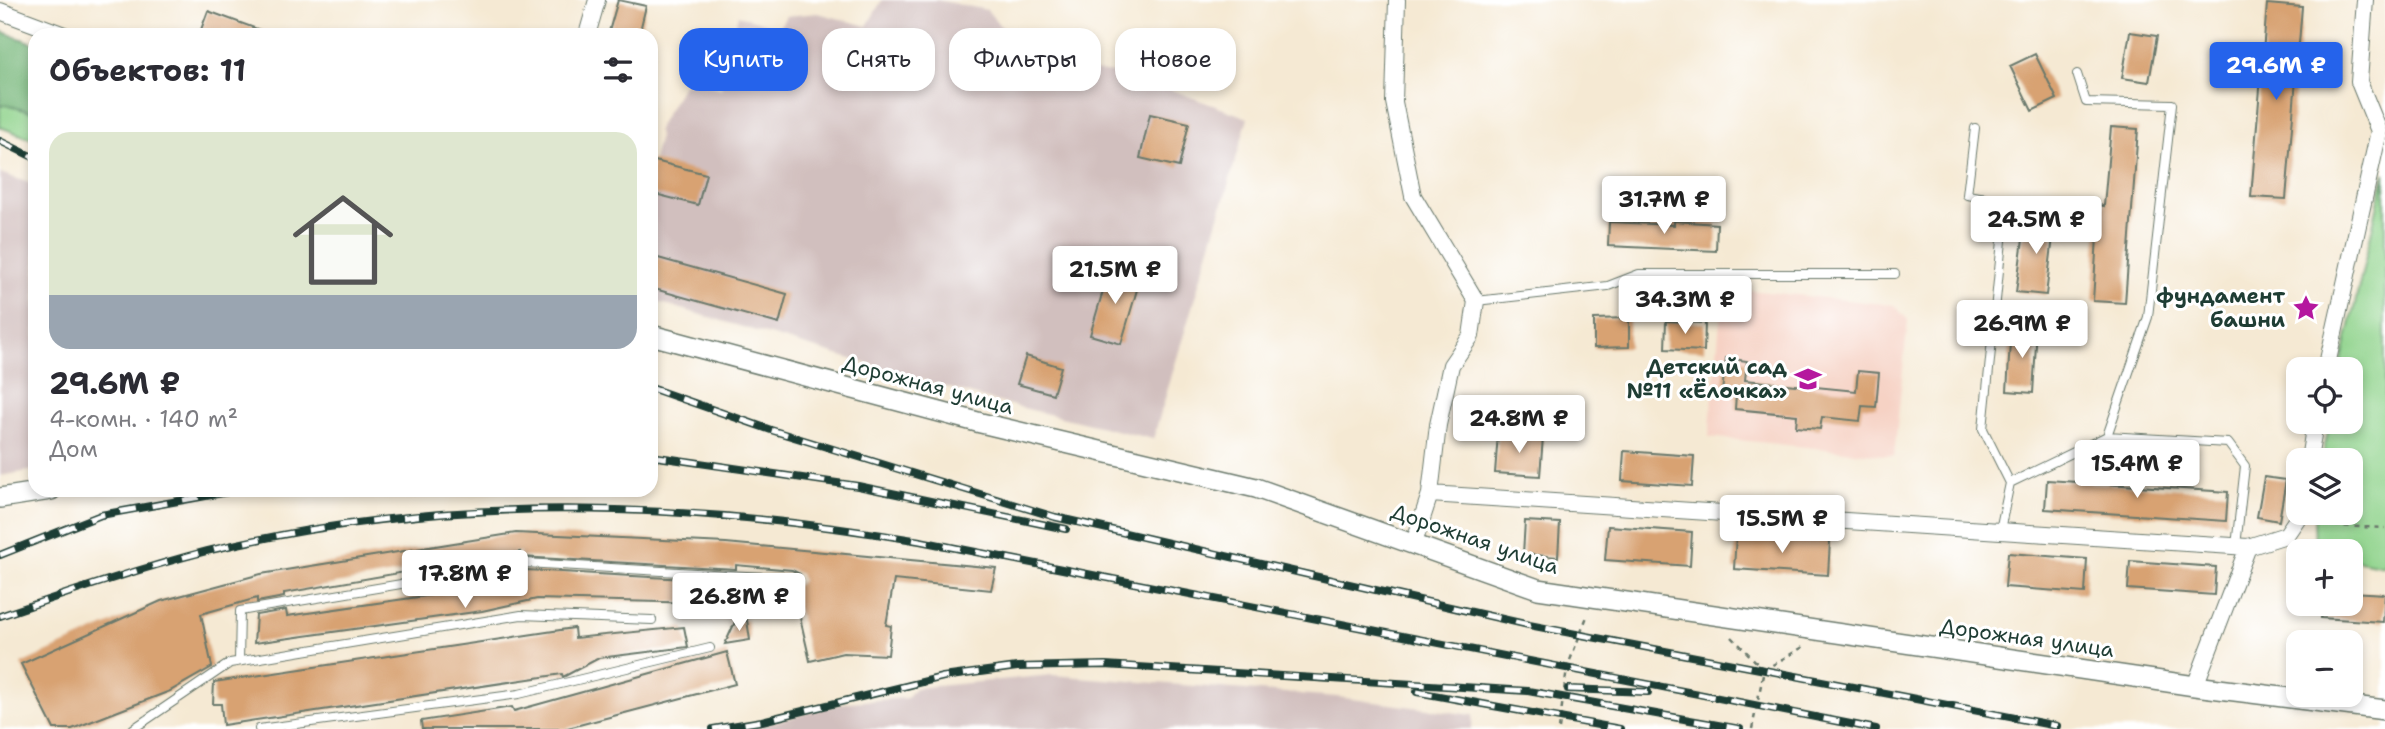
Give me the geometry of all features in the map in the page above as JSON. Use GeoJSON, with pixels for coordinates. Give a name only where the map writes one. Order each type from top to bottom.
{"type":"FeatureCollection","features":[{"type":"Feature","properties":{"kind":"street"},"geometry":{"type":"LineString","coordinates":[[589,28],[597,0]]}},
{"type":"Feature","properties":{"kind":"street"},"geometry":{"type":"LineString","coordinates":[[1397,0],[1394,102],[1413,196],[1476,301],[1471,336],[1451,365],[1438,425],[1430,494],[1414,542]]}},
{"type":"Feature","properties":{"kind":"street"},"geometry":{"type":"LineString","coordinates":[[2329,357],[2379,131],[2359,82],[2365,0]]}},
{"type":"Feature","properties":{"kind":"street"},"geometry":{"type":"LineString","coordinates":[[9,9],[49,28]]}},
{"type":"Feature","properties":{"kind":"street","name":"Дорожная улица"},"geometry":{"type":"LineString","coordinates":[[658,337],[981,423],[1256,488],[1414,542],[1538,589],[2195,685],[2385,710]]}},
{"type":"Feature","properties":{"kind":"street"},"geometry":{"type":"LineString","coordinates":[[0,498],[28,494]]}},
{"type":"Feature","properties":{"kind":"street"},"geometry":{"type":"LineString","coordinates":[[1430,494],[2242,547],[2286,535],[2297,525]]}},
{"type":"Feature","properties":{"kind":"street"},"geometry":{"type":"LineString","coordinates":[[2195,685],[2242,547]]}},
{"type":"Feature","properties":{"kind":"lane"},"geometry":{"type":"LineString","coordinates":[[2077,74],[2086,102],[2172,104],[2148,317],[2107,436]]}},
{"type":"Feature","properties":{"kind":"lane"},"geometry":{"type":"LineString","coordinates":[[1975,128],[1967,195],[2006,201],[1983,429],[2010,483],[2000,530]]}},
{"type":"Feature","properties":{"kind":"lane"},"geometry":{"type":"LineString","coordinates":[[1476,301],[1608,286],[1639,274],[1895,274]]}},
{"type":"Feature","properties":{"kind":"lane"},"geometry":{"type":"LineString","coordinates":[[2010,483],[2107,436],[2228,443],[2245,466],[2242,547]]}},
{"type":"Feature","properties":{"kind":"lane"},"geometry":{"type":"LineString","coordinates":[[239,661],[240,611],[526,564],[796,579]]}},
{"type":"Feature","properties":{"kind":"lane"},"geometry":{"type":"LineString","coordinates":[[133,729],[230,663],[239,661],[521,615],[652,620]]}},
{"type":"Feature","properties":{"kind":"lane"},"geometry":{"type":"LineString","coordinates":[[258,729],[519,694],[710,648]]}},
{"type":"Feature","properties":{"kind":"path"},"geometry":{"type":"LineString","coordinates":[[2334,525],[2385,528]]}},
{"type":"Feature","properties":{"kind":"path"},"geometry":{"type":"LineString","coordinates":[[1711,614],[1764,670]]}},
{"type":"Feature","properties":{"kind":"path"},"geometry":{"type":"LineString","coordinates":[[1559,729],[1567,668],[1585,621]]}},
{"type":"Feature","properties":{"kind":"path"},"geometry":{"type":"LineString","coordinates":[[1752,729],[1764,670],[1830,631]]}},
{"type":"Feature","properties":{"kind":"shaded area"},"geometry":{"type":"Polygon","coordinates":[[[882,0],[937,0],[987,10],[1002,28],[949,28],[949,91],[1101,91],[1101,72],[1115,73],[1115,91],[1174,91],[1248,118],[1153,439],[990,400],[658,302],[658,195],[697,205],[706,175],[658,161],[658,127],[679,91],[808,91],[808,28],[779,28],[786,16],[818,13],[867,26],[882,0]]]}},
{"type":"Feature","properties":{"kind":"shaded area"},"geometry":{"type":"Polygon","coordinates":[[[738,15],[779,28],[735,28],[738,15]]]}},
{"type":"Feature","properties":{"kind":"shaded area"},"geometry":{"type":"Polygon","coordinates":[[[0,173],[28,183],[28,471],[0,476],[0,173]]]}},
{"type":"Feature","properties":{"kind":"shaded area","name":"Детский сад №11 «Ёлочка»"},"geometry":{"type":"Polygon","coordinates":[[[1738,289],[1894,305],[1908,320],[1894,456],[1709,437],[1722,300],[1738,289]]]}},
{"type":"Feature","properties":{"kind":"shaded area"},"geometry":{"type":"Polygon","coordinates":[[[1052,675],[1337,697],[1473,715],[1472,729],[749,729],[849,702],[907,698],[915,688],[1052,675]]]}},
{"type":"Feature","properties":{"kind":"green space"},"geometry":{"type":"Polygon","coordinates":[[[0,31],[28,41],[28,111],[0,106],[0,31]]]}},
{"type":"Feature","properties":{"kind":"green space"},"geometry":{"type":"Polygon","coordinates":[[[6,104],[28,111],[28,137],[0,127],[0,106],[6,104]]]}},
{"type":"Feature","properties":{"kind":"green space"},"geometry":{"type":"Polygon","coordinates":[[[2385,173],[2385,566],[2363,562],[2363,539],[2315,539],[2314,525],[2363,525],[2363,448],[2325,448],[2327,434],[2363,434],[2363,357],[2343,357],[2385,173]]]}},
{"type":"Feature","properties":{"kind":"building"},"geometry":{"type":"Polygon","coordinates":[[[618,0],[646,6],[641,28],[610,28],[618,0]]]}},
{"type":"Feature","properties":{"kind":"building"},"geometry":{"type":"Polygon","coordinates":[[[2267,4],[2302,7],[2286,199],[2251,197],[2267,4]]]}},
{"type":"Feature","properties":{"kind":"building"},"geometry":{"type":"Polygon","coordinates":[[[208,11],[254,28],[202,28],[208,11]]]}},
{"type":"Feature","properties":{"kind":"building"},"geometry":{"type":"Polygon","coordinates":[[[2130,32],[2157,36],[2149,82],[2122,78],[2130,32]]]}},
{"type":"Feature","properties":{"kind":"building"},"geometry":{"type":"Polygon","coordinates":[[[2035,54],[2057,99],[2032,111],[2010,66],[2035,54]]]}},
{"type":"Feature","properties":{"kind":"building"},"geometry":{"type":"Polygon","coordinates":[[[1150,114],[1189,123],[1179,167],[1140,158],[1150,114]]]}},
{"type":"Feature","properties":{"kind":"building"},"geometry":{"type":"Polygon","coordinates":[[[2111,127],[2138,129],[2125,303],[2093,301],[2099,205],[2104,206],[2111,127]]]}},
{"type":"Feature","properties":{"kind":"building"},"geometry":{"type":"Polygon","coordinates":[[[658,162],[706,174],[698,205],[658,195],[658,162]]]}},
{"type":"Feature","properties":{"kind":"building"},"geometry":{"type":"Polygon","coordinates":[[[2026,216],[2055,220],[2046,295],[2016,292],[2026,216]]]}},
{"type":"Feature","properties":{"kind":"building"},"geometry":{"type":"Polygon","coordinates":[[[1674,221],[1717,224],[1716,251],[1608,246],[1609,222],[1674,225],[1674,221]]]}},
{"type":"Feature","properties":{"kind":"building"},"geometry":{"type":"Polygon","coordinates":[[[658,258],[787,294],[779,324],[658,290],[658,258]]]}},
{"type":"Feature","properties":{"kind":"building"},"geometry":{"type":"Polygon","coordinates":[[[1110,267],[1141,276],[1121,344],[1090,335],[1110,267]]]}},
{"type":"Feature","properties":{"kind":"building"},"geometry":{"type":"Polygon","coordinates":[[[1629,318],[1629,347],[1594,348],[1594,319],[1629,318]]]}},
{"type":"Feature","properties":{"kind":"building"},"geometry":{"type":"Polygon","coordinates":[[[1666,321],[1705,323],[1704,351],[1665,349],[1666,321]]]}},
{"type":"Feature","properties":{"kind":"building"},"geometry":{"type":"Polygon","coordinates":[[[2011,326],[2037,328],[2033,393],[2007,391],[2011,326]]]}},
{"type":"Feature","properties":{"kind":"building"},"geometry":{"type":"Polygon","coordinates":[[[1026,356],[1061,367],[1053,394],[1017,384],[1026,356]]]}},
{"type":"Feature","properties":{"kind":"building"},"geometry":{"type":"Polygon","coordinates":[[[1726,358],[1747,361],[1745,380],[1856,391],[1858,371],[1879,373],[1876,407],[1862,406],[1860,421],[1822,417],[1820,429],[1796,427],[1797,415],[1735,409],[1736,394],[1722,392],[1726,358]]]}},
{"type":"Feature","properties":{"kind":"building"},"geometry":{"type":"Polygon","coordinates":[[[1498,434],[1543,437],[1540,476],[1495,473],[1498,434]]]}},
{"type":"Feature","properties":{"kind":"building"},"geometry":{"type":"Polygon","coordinates":[[[1624,451],[1694,456],[1692,486],[1622,481],[1624,451]]]}},
{"type":"Feature","properties":{"kind":"building"},"geometry":{"type":"Polygon","coordinates":[[[2264,477],[2286,480],[2279,521],[2257,517],[2264,477]]]}},
{"type":"Feature","properties":{"kind":"building"},"geometry":{"type":"Polygon","coordinates":[[[2047,480],[2228,492],[2226,521],[2045,509],[2047,480]]]}},
{"type":"Feature","properties":{"kind":"building"},"geometry":{"type":"Polygon","coordinates":[[[1525,521],[1560,523],[1558,557],[1523,554],[1525,521]]]}},
{"type":"Feature","properties":{"kind":"building"},"geometry":{"type":"Polygon","coordinates":[[[1608,526],[1692,532],[1690,566],[1605,560],[1608,526]]]}},
{"type":"Feature","properties":{"kind":"building"},"geometry":{"type":"Polygon","coordinates":[[[516,533],[726,543],[996,568],[991,590],[894,580],[886,625],[891,626],[888,655],[843,653],[810,661],[798,609],[789,608],[791,585],[798,585],[802,580],[800,574],[792,570],[736,565],[736,569],[520,557],[520,552],[284,593],[284,597],[257,602],[257,598],[201,614],[212,667],[170,691],[72,729],[54,729],[21,664],[161,601],[261,574],[516,533]]]}},
{"type":"Feature","properties":{"kind":"building"},"geometry":{"type":"Polygon","coordinates":[[[1736,535],[1830,541],[1828,575],[1734,569],[1736,535]]]}},
{"type":"Feature","properties":{"kind":"building"},"geometry":{"type":"Polygon","coordinates":[[[2008,553],[2087,559],[2085,593],[2005,587],[2008,553]]]}},
{"type":"Feature","properties":{"kind":"building"},"geometry":{"type":"Polygon","coordinates":[[[2130,561],[2216,567],[2214,595],[2128,589],[2130,561]]]}},
{"type":"Feature","properties":{"kind":"building"},"geometry":{"type":"Polygon","coordinates":[[[521,571],[738,582],[742,604],[537,599],[482,611],[254,643],[256,615],[286,610],[287,616],[521,582],[521,571]]]}},
{"type":"Feature","properties":{"kind":"building"},"geometry":{"type":"Polygon","coordinates":[[[2363,593],[2385,594],[2383,622],[2321,618],[2363,616],[2363,593]]]}},
{"type":"Feature","properties":{"kind":"building"},"geometry":{"type":"Polygon","coordinates":[[[747,620],[750,640],[725,644],[735,622],[747,620]]]}},
{"type":"Feature","properties":{"kind":"building"},"geometry":{"type":"Polygon","coordinates":[[[684,627],[688,647],[599,658],[563,677],[562,674],[223,725],[221,704],[213,704],[214,682],[574,628],[575,638],[684,627]]]}},
{"type":"Feature","properties":{"kind":"building"},"geometry":{"type":"Polygon","coordinates":[[[727,652],[735,684],[564,729],[422,729],[421,721],[512,707],[514,711],[727,652]]]}},
{"type":"Feature","properties":{"kind":"railway"},"geometry":{"type":"LineString","coordinates":[[0,141],[28,155]]}},
{"type":"Feature","properties":{"kind":"railway"},"geometry":{"type":"LineString","coordinates":[[658,390],[771,430],[1055,517],[1529,625],[2057,726]]}},
{"type":"Feature","properties":{"kind":"railway"},"geometry":{"type":"LineString","coordinates":[[658,457],[858,486],[1066,529]]}},
{"type":"Feature","properties":{"kind":"railway"},"geometry":{"type":"LineString","coordinates":[[0,555],[101,515],[200,497]]}},
{"type":"Feature","properties":{"kind":"railway"},"geometry":{"type":"LineString","coordinates":[[0,616],[181,558],[296,532],[385,519],[474,512],[563,509],[652,511],[742,518],[920,541],[1876,729]]}},
{"type":"Feature","properties":{"kind":"railway"},"geometry":{"type":"LineString","coordinates":[[713,729],[762,721],[943,677],[1017,667],[1105,665],[1528,691],[1740,729]]}},
{"type":"Feature","properties":{"kind":"railway"},"geometry":{"type":"LineString","coordinates":[[1568,689],[1648,692]]}},
{"type":"Feature","properties":{"kind":"railway"},"geometry":{"type":"LineString","coordinates":[[1417,692],[1620,729]]}},
{"type":"Feature","properties":{"kind":"place","name":"фундамент башни"},"geometry":{"type":"Point","coordinates":[2306,308]}},
{"type":"Feature","properties":{"kind":"place","name":"Детский сад №11 «Ёлочка»"},"geometry":{"type":"Point","coordinates":[1808,379]}}]}
